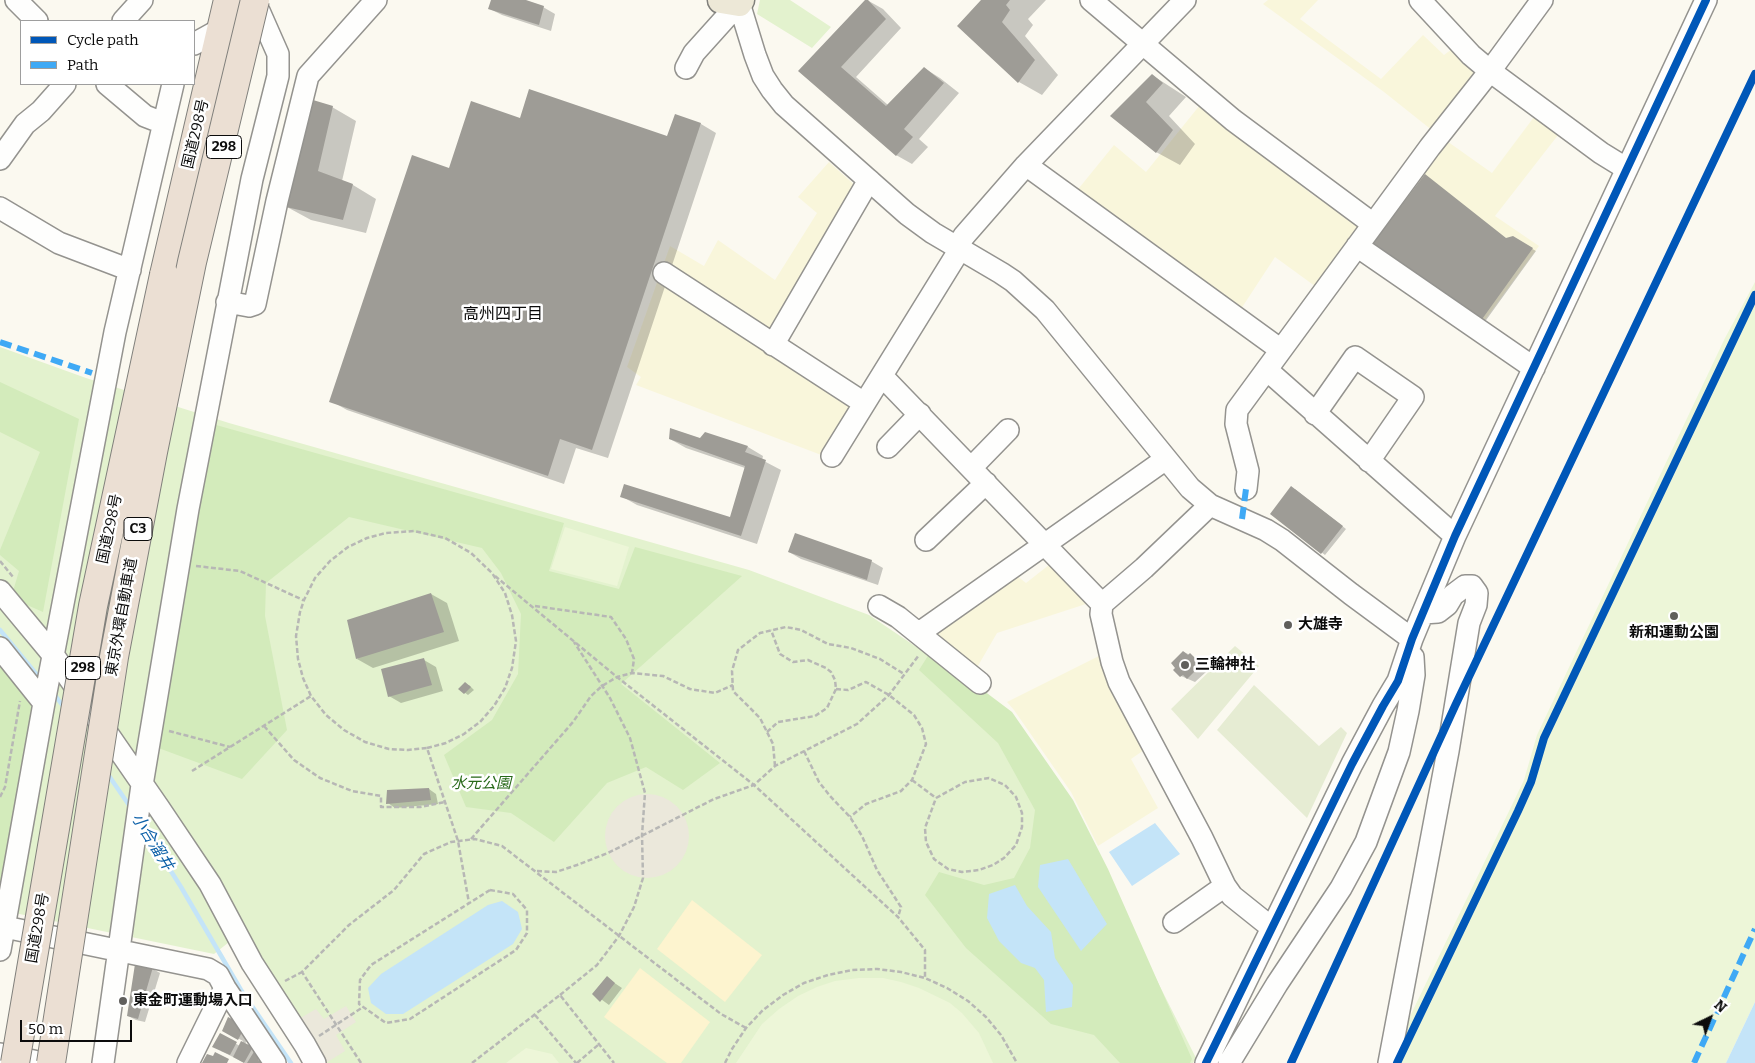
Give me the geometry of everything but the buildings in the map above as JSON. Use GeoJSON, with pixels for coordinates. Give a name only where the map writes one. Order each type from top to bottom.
{"type":"FeatureCollection","features":[{"type":"Feature","properties":{"kind":"highway","name":"国道298号"},"geometry":{"type":"LineString","coordinates":[[15,1063],[93,606],[164,275],[228,0]]}},
{"type":"Feature","properties":{"kind":"highway","name":"国道298号"},"geometry":{"type":"LineString","coordinates":[[70,1063],[125,680],[170,421],[219,165],[254,3]]}},
{"type":"Feature","properties":{"kind":"highway","name":"東京外環自動車道"},"geometry":{"type":"LineString","coordinates":[[36,1063],[106,638],[185,242],[254,3]]}},
{"type":"Feature","properties":{"kind":"highway","name":"東京外環自動車道"},"geometry":{"type":"LineString","coordinates":[[51,1063],[114,656],[153,452],[192,262],[254,3]]}},
{"type":"Feature","properties":{"kind":"street"},"geometry":{"type":"LineString","coordinates":[[16,0],[36,20]]}},
{"type":"Feature","properties":{"kind":"street"},"geometry":{"type":"LineString","coordinates":[[124,20],[142,0]]}},
{"type":"Feature","properties":{"kind":"street"},"geometry":{"type":"LineString","coordinates":[[227,302],[250,306],[255,304],[277,201],[308,76],[376,0]]}},
{"type":"Feature","properties":{"kind":"street"},"geometry":{"type":"LineString","coordinates":[[1091,0],[1233,120],[1373,224]]}},
{"type":"Feature","properties":{"kind":"street"},"geometry":{"type":"LineString","coordinates":[[832,456],[882,376],[964,236],[1026,165],[1185,0]]}},
{"type":"Feature","properties":{"kind":"street"},"geometry":{"type":"LineString","coordinates":[[1420,0],[1472,55],[1490,71],[1601,152],[1627,168]]}},
{"type":"Feature","properties":{"kind":"street"},"geometry":{"type":"LineString","coordinates":[[1246,490],[1248,472],[1236,424],[1237,410],[1430,147],[1490,71],[1542,0]]}},
{"type":"Feature","properties":{"kind":"street"},"geometry":{"type":"LineString","coordinates":[[1206,1063],[1352,764],[1398,680],[1412,639],[1455,536],[1706,0]]}},
{"type":"Feature","properties":{"kind":"street"},"geometry":{"type":"LineString","coordinates":[[686,68],[694,53],[734,1]]}},
{"type":"Feature","properties":{"kind":"street"},"geometry":{"type":"LineString","coordinates":[[734,1],[763,76],[784,104],[907,214],[1013,281],[1045,310],[1190,488],[1210,505],[1266,530],[1282,540],[1412,639]]}},
{"type":"Feature","properties":{"kind":"street"},"geometry":{"type":"LineString","coordinates":[[103,1063],[140,795],[188,509],[252,179],[278,76],[278,54],[254,3]]}},
{"type":"Feature","properties":{"kind":"street"},"geometry":{"type":"LineString","coordinates":[[195,43],[221,29]]}},
{"type":"Feature","properties":{"kind":"street"},"geometry":{"type":"LineString","coordinates":[[0,159],[25,124],[64,85]]}},
{"type":"Feature","properties":{"kind":"street"},"geometry":{"type":"LineString","coordinates":[[108,85],[145,116],[163,123]]}},
{"type":"Feature","properties":{"kind":"street"},"geometry":{"type":"LineString","coordinates":[[0,950],[2,927],[44,700],[115,332],[173,85]]}},
{"type":"Feature","properties":{"kind":"street"},"geometry":{"type":"LineString","coordinates":[[1026,165],[1281,350]]}},
{"type":"Feature","properties":{"kind":"street"},"geometry":{"type":"LineString","coordinates":[[773,345],[869,180]]}},
{"type":"Feature","properties":{"kind":"street"},"geometry":{"type":"LineString","coordinates":[[0,208],[59,243],[130,270]]}},
{"type":"Feature","properties":{"kind":"street"},"geometry":{"type":"LineString","coordinates":[[1357,246],[1534,368]]}},
{"type":"Feature","properties":{"kind":"street"},"geometry":{"type":"LineString","coordinates":[[664,273],[864,404]]}},
{"type":"Feature","properties":{"kind":"street"},"geometry":{"type":"LineString","coordinates":[[1315,414],[1355,357],[1413,396],[1369,461]]}},
{"type":"Feature","properties":{"kind":"street"},"geometry":{"type":"LineString","coordinates":[[1267,370],[1455,536]]}},
{"type":"Feature","properties":{"kind":"street"},"geometry":{"type":"LineString","coordinates":[[882,376],[1102,604]]}},
{"type":"Feature","properties":{"kind":"street"},"geometry":{"type":"LineString","coordinates":[[888,447],[920,414]]}},
{"type":"Feature","properties":{"kind":"street"},"geometry":{"type":"LineString","coordinates":[[926,540],[978,475],[1008,430]]}},
{"type":"Feature","properties":{"kind":"street"},"geometry":{"type":"LineString","coordinates":[[924,638],[1045,544],[1166,459]]}},
{"type":"Feature","properties":{"kind":"street"},"geometry":{"type":"LineString","coordinates":[[1210,505],[1144,568],[1102,604],[1101,614],[1112,662],[1120,682],[1202,838],[1225,886],[1232,896],[1272,928]]}},
{"type":"Feature","properties":{"kind":"street"},"geometry":{"type":"LineString","coordinates":[[1389,1063],[1448,752],[1469,623],[1476,605],[1477,593],[1472,586],[1465,586],[1453,595],[1447,605],[1438,612],[1423,613]]}},
{"type":"Feature","properties":{"kind":"street"},"geometry":{"type":"LineString","coordinates":[[0,591],[140,795],[204,877],[222,906],[252,963],[310,1054]]}},
{"type":"Feature","properties":{"kind":"street"},"geometry":{"type":"LineString","coordinates":[[878,606],[898,617],[980,683]]}},
{"type":"Feature","properties":{"kind":"street"},"geometry":{"type":"LineString","coordinates":[[1229,1063],[1341,888],[1366,842],[1399,752],[1414,675],[1412,639]]}},
{"type":"Feature","properties":{"kind":"street"},"geometry":{"type":"LineString","coordinates":[[0,648],[44,700]]}},
{"type":"Feature","properties":{"kind":"street"},"geometry":{"type":"LineString","coordinates":[[1174,922],[1225,886]]}},
{"type":"Feature","properties":{"kind":"street"},"geometry":{"type":"LineString","coordinates":[[2,927],[208,969],[222,982],[275,1063]]}},
{"type":"Feature","properties":{"kind":"street"},"geometry":{"type":"LineString","coordinates":[[188,1063],[222,982],[252,963]]}},
{"type":"Feature","properties":{"kind":"street"},"geometry":{"type":"LineString","coordinates":[[0,1054],[43,1063]]}},
{"type":"Feature","properties":{"kind":"path"},"geometry":{"type":"LineString","coordinates":[[492,573],[504,593],[512,615],[516,641],[512,668],[505,688],[494,706],[480,722],[464,734],[446,743],[408,750],[389,749],[365,742],[344,730],[326,715],[312,696],[303,678],[298,659],[296,636],[300,612],[315,578],[330,561],[348,547],[386,532],[414,531],[445,538],[471,553],[492,573],[618,677],[754,785],[898,917],[925,950],[925,978]]}},
{"type":"Feature","properties":{"kind":"path"},"geometry":{"type":"LineString","coordinates":[[194,566],[240,571],[304,600]]}},
{"type":"Feature","properties":{"kind":"path"},"geometry":{"type":"LineString","coordinates":[[533,606],[611,618],[626,639],[634,659],[632,673]]}},
{"type":"Feature","properties":{"kind":"path"},"geometry":{"type":"LineString","coordinates":[[775,766],[773,744],[760,718],[733,691],[732,671],[738,650],[760,633],[786,627],[801,630],[828,644],[851,648],[880,659],[904,674]]}},
{"type":"Feature","properties":{"kind":"path"},"geometry":{"type":"LineString","coordinates":[[767,732],[778,722],[815,716],[827,708],[836,689],[835,680],[831,672],[826,668],[808,660],[793,662],[780,654],[771,630]]}},
{"type":"Feature","properties":{"kind":"path"},"geometry":{"type":"LineString","coordinates":[[535,871],[556,872],[577,866],[608,853],[714,799],[754,785],[775,766],[857,724],[889,695],[904,674],[924,638]]}},
{"type":"Feature","properties":{"kind":"path"},"geometry":{"type":"LineString","coordinates":[[472,1063],[597,965],[619,936],[634,907],[643,878],[642,835],[645,794],[630,738],[602,686],[572,639]]}},
{"type":"Feature","properties":{"kind":"path"},"geometry":{"type":"LineString","coordinates":[[470,840],[602,686],[618,677],[632,673],[664,676],[690,689],[714,693],[733,685]]}},
{"type":"Feature","properties":{"kind":"path"},"geometry":{"type":"LineString","coordinates":[[0,798],[5,787],[24,678]]}},
{"type":"Feature","properties":{"kind":"path"},"geometry":{"type":"LineString","coordinates":[[836,689],[848,690],[866,682],[889,695],[914,715],[922,728],[926,744],[912,780],[901,792],[866,804],[850,816]]}},
{"type":"Feature","properties":{"kind":"path"},"geometry":{"type":"LineString","coordinates":[[192,771],[312,696]]}},
{"type":"Feature","properties":{"kind":"path"},"geometry":{"type":"LineString","coordinates":[[264,726],[294,760],[320,778],[352,791],[381,796],[381,807],[420,807],[445,802]]}},
{"type":"Feature","properties":{"kind":"path"},"geometry":{"type":"LineString","coordinates":[[164,730],[230,748]]}},
{"type":"Feature","properties":{"kind":"path"},"geometry":{"type":"LineString","coordinates":[[427,748],[458,841],[469,903]]}},
{"type":"Feature","properties":{"kind":"path"},"geometry":{"type":"LineString","coordinates":[[804,751],[820,782],[830,796],[850,816],[862,836],[877,870],[901,907],[898,917]]}},
{"type":"Feature","properties":{"kind":"path"},"geometry":{"type":"LineString","coordinates":[[989,778],[1005,785],[1016,797],[1022,813],[1022,827],[1016,845],[1004,858],[980,870],[962,872],[948,870],[934,859],[926,842],[925,828],[936,798],[965,782],[989,778]]}},
{"type":"Feature","properties":{"kind":"path"},"geometry":{"type":"LineString","coordinates":[[912,780],[936,798]]}},
{"type":"Feature","properties":{"kind":"path"},"geometry":{"type":"LineString","coordinates":[[361,1063],[302,972],[349,925],[394,890],[424,854],[451,842],[475,839],[502,846],[721,1014],[746,1028]]}},
{"type":"Feature","properties":{"kind":"path"},"geometry":{"type":"LineString","coordinates":[[490,890],[513,894],[527,910],[527,934],[516,950],[410,1019],[386,1023],[363,1007],[359,1004],[360,980],[370,965],[490,890]]}},
{"type":"Feature","properties":{"kind":"path"},"geometry":{"type":"LineString","coordinates":[[725,1063],[746,1028],[763,1010],[783,995],[804,983],[828,974],[852,970],[877,969],[902,972],[925,978],[968,1001],[986,1017],[1001,1035],[1017,1063]]}},
{"type":"Feature","properties":{"kind":"path"},"geometry":{"type":"LineString","coordinates":[[560,995],[614,1063]]}},
{"type":"Feature","properties":{"kind":"path"},"geometry":{"type":"LineString","coordinates":[[310,1054],[336,1025],[363,1007]]}},
{"type":"Feature","properties":{"kind":"path"},"geometry":{"type":"LineString","coordinates":[[535,1014],[576,1063],[599,1044]]}},
{"type":"Feature","properties":{"kind":"shaded area"},"geometry":{"type":"Polygon","coordinates":[[[1268,0],[1318,0],[1300,19],[1381,79],[1423,35],[1444,55],[1456,46],[1481,71],[1433,131],[1384,92],[1263,4],[1268,0]]]}},
{"type":"Feature","properties":{"kind":"shaded area"},"geometry":{"type":"Polygon","coordinates":[[[1200,105],[1313,195],[1362,226],[1319,289],[1275,257],[1239,312],[1075,193],[1114,145],[1146,172],[1200,105]]]}},
{"type":"Feature","properties":{"kind":"shaded area"},"geometry":{"type":"Polygon","coordinates":[[[1537,113],[1562,130],[1495,216],[1539,246],[1481,325],[1368,243],[1444,139],[1492,173],[1537,113]]]}},
{"type":"Feature","properties":{"kind":"shaded area"},"geometry":{"type":"Polygon","coordinates":[[[829,162],[858,188],[764,346],[854,406],[824,456],[636,385],[641,377],[627,367],[670,246],[704,266],[718,240],[775,280],[817,213],[798,197],[829,162]]]}},
{"type":"Feature","properties":{"kind":"shaded area"},"geometry":{"type":"Polygon","coordinates":[[[1054,561],[1092,602],[997,633],[975,671],[932,632],[1012,572],[1026,583],[1054,561]]]}},
{"type":"Feature","properties":{"kind":"shaded area"},"geometry":{"type":"Polygon","coordinates":[[[1101,655],[1147,748],[1131,759],[1158,808],[1098,846],[1071,792],[1007,702],[1101,655]]]}},
{"type":"Feature","properties":{"kind":"shaded area"},"geometry":{"type":"Polygon","coordinates":[[[639,794],[655,794],[671,801],[682,812],[689,828],[686,852],[677,866],[671,871],[655,878],[639,878],[623,871],[612,860],[605,844],[605,828],[612,812],[623,801],[639,794]]]}},
{"type":"Feature","properties":{"kind":"shaded area"},"geometry":{"type":"Polygon","coordinates":[[[346,1006],[356,1022],[336,1035],[345,1051],[326,1063],[297,1020],[316,1009],[324,1019],[346,1006]]]}},
{"type":"Feature","properties":{"kind":"green space"},"geometry":{"type":"Polygon","coordinates":[[[760,0],[790,0],[831,27],[812,48],[757,14],[760,0]]]}},
{"type":"Feature","properties":{"kind":"green space","name":"新和運動公園"},"geometry":{"type":"Polygon","coordinates":[[[1755,282],[1755,1002],[1726,1063],[1383,1063],[1402,1033],[1524,780],[1537,735],[1725,338],[1755,282]]]}},
{"type":"Feature","properties":{"kind":"green space","name":"水元公園"},"geometry":{"type":"Polygon","coordinates":[[[0,347],[86,378],[229,423],[749,570],[869,615],[955,673],[1130,927],[1196,1058],[1193,1063],[321,1063],[243,931],[214,954],[0,910],[0,347]]]}},
{"type":"Feature","properties":{"kind":"green space"},"geometry":{"type":"Polygon","coordinates":[[[0,382],[79,419],[43,612],[11,598],[19,571],[0,555],[0,550],[40,452],[0,432],[0,382]]]}},
{"type":"Feature","properties":{"kind":"green space"},"geometry":{"type":"Polygon","coordinates":[[[209,423],[564,523],[549,571],[619,589],[635,547],[742,576],[621,684],[720,763],[683,790],[646,767],[607,783],[554,842],[511,813],[466,807],[444,755],[492,720],[518,674],[521,614],[501,573],[482,548],[349,517],[266,583],[265,616],[287,730],[242,779],[153,746],[209,423]]]}},
{"type":"Feature","properties":{"kind":"green space"},"geometry":{"type":"Polygon","coordinates":[[[565,527],[629,547],[617,586],[551,569],[565,527]]]}},
{"type":"Feature","properties":{"kind":"green space"},"geometry":{"type":"Polygon","coordinates":[[[1235,646],[1259,666],[1198,739],[1171,709],[1235,646]]]}},
{"type":"Feature","properties":{"kind":"green space"},"geometry":{"type":"Polygon","coordinates":[[[931,651],[1012,712],[1073,800],[1108,869],[1192,1059],[1190,1063],[1120,1063],[1094,1035],[1051,1024],[966,948],[925,895],[939,872],[984,885],[1014,878],[1030,848],[1035,810],[998,743],[919,670],[931,651]]]}},
{"type":"Feature","properties":{"kind":"green space"},"geometry":{"type":"Polygon","coordinates":[[[0,662],[37,709],[0,906],[0,662]]]}},
{"type":"Feature","properties":{"kind":"green space"},"geometry":{"type":"Polygon","coordinates":[[[1254,685],[1319,746],[1341,727],[1347,733],[1307,818],[1217,730],[1254,685]]]}},
{"type":"Feature","properties":{"kind":"green space"},"geometry":{"type":"Polygon","coordinates":[[[883,978],[901,982],[919,988],[950,1003],[962,1013],[979,1033],[993,1063],[736,1063],[762,1024],[779,1009],[798,996],[817,987],[835,981],[883,978]]]}},
{"type":"Feature","properties":{"kind":"green space"},"geometry":{"type":"Polygon","coordinates":[[[526,1048],[552,1054],[559,1063],[506,1063],[526,1048]]]}},
{"type":"Feature","properties":{"kind":"sand"},"geometry":{"type":"Polygon","coordinates":[[[692,900],[762,955],[725,1002],[657,949],[692,900]]]}},
{"type":"Feature","properties":{"kind":"sand"},"geometry":{"type":"Polygon","coordinates":[[[640,968],[710,1022],[681,1063],[667,1063],[604,1017],[640,968]]]}},
{"type":"Feature","properties":{"kind":"water"},"geometry":{"type":"Polygon","coordinates":[[[1155,823],[1180,854],[1132,886],[1109,852],[1155,823]]]}},
{"type":"Feature","properties":{"kind":"water"},"geometry":{"type":"Polygon","coordinates":[[[1068,859],[1107,924],[1081,951],[1038,887],[1040,865],[1068,859]]]}},
{"type":"Feature","properties":{"kind":"water"},"geometry":{"type":"Polygon","coordinates":[[[1015,885],[1027,906],[1051,932],[1055,958],[1073,985],[1072,1007],[1046,1012],[1044,980],[1035,968],[1021,963],[999,941],[987,918],[989,894],[1015,885]]]}},
{"type":"Feature","properties":{"kind":"water"},"geometry":{"type":"Polygon","coordinates":[[[502,901],[518,912],[522,929],[513,944],[403,1014],[386,1014],[371,1003],[368,988],[381,974],[488,905],[502,901]]]}},
{"type":"Feature","properties":{"kind":"water"},"geometry":{"type":"Polygon","coordinates":[[[1755,1002],[1755,1063],[1726,1063],[1755,1002]]]}},
{"type":"Feature","properties":{"kind":"waterway","name":"小合溜井"},"geometry":{"type":"LineString","coordinates":[[0,630],[42,681]]}},
{"type":"Feature","properties":{"kind":"waterway","name":"小合溜井"},"geometry":{"type":"LineString","coordinates":[[54,694],[66,710]]}},
{"type":"Feature","properties":{"kind":"waterway","name":"小合溜井"},"geometry":{"type":"LineString","coordinates":[[107,773],[131,808]]}},
{"type":"Feature","properties":{"kind":"waterway","name":"小合溜井"},"geometry":{"type":"LineString","coordinates":[[143,827],[181,887],[241,990],[291,1063]]}},
{"type":"Feature","properties":{"kind":"marked path"},"geometry":{"type":"LineString","coordinates":[[0,342],[92,373]]}},
{"type":"Feature","properties":{"kind":"marked path"},"geometry":{"type":"LineString","coordinates":[[1242,519],[1246,489]]}},
{"type":"Feature","properties":{"kind":"marked path"},"geometry":{"type":"LineString","coordinates":[[1694,1063],[1755,929]]}},
{"type":"Feature","properties":{"kind":"cycle path"},"geometry":{"type":"LineString","coordinates":[[1206,1063],[1352,764],[1398,681],[1412,639],[1455,536],[1706,0]]}},
{"type":"Feature","properties":{"kind":"cycle path"},"geometry":{"type":"LineString","coordinates":[[1291,1063],[1455,706],[1755,74]]}},
{"type":"Feature","properties":{"kind":"cycle path"},"geometry":{"type":"LineString","coordinates":[[1397,1063],[1518,811],[1531,782],[1544,738],[1755,295]]}},
{"type":"Feature","properties":{"kind":"place","name":"新和運動公園"},"geometry":{"type":"Point","coordinates":[1674,616]}},
{"type":"Feature","properties":{"kind":"place","name":"大雄寺"},"geometry":{"type":"Point","coordinates":[1288,625]}},
{"type":"Feature","properties":{"kind":"place","name":"三輪神社"},"geometry":{"type":"Point","coordinates":[1185,665]}},
{"type":"Feature","properties":{"kind":"place","name":"東金町運動場入口"},"geometry":{"type":"Point","coordinates":[123,1001]}},
{"type":"Feature","properties":{"kind":"district","name":"高州四丁目"},"geometry":{"type":"Point","coordinates":[503,315]}}]}
